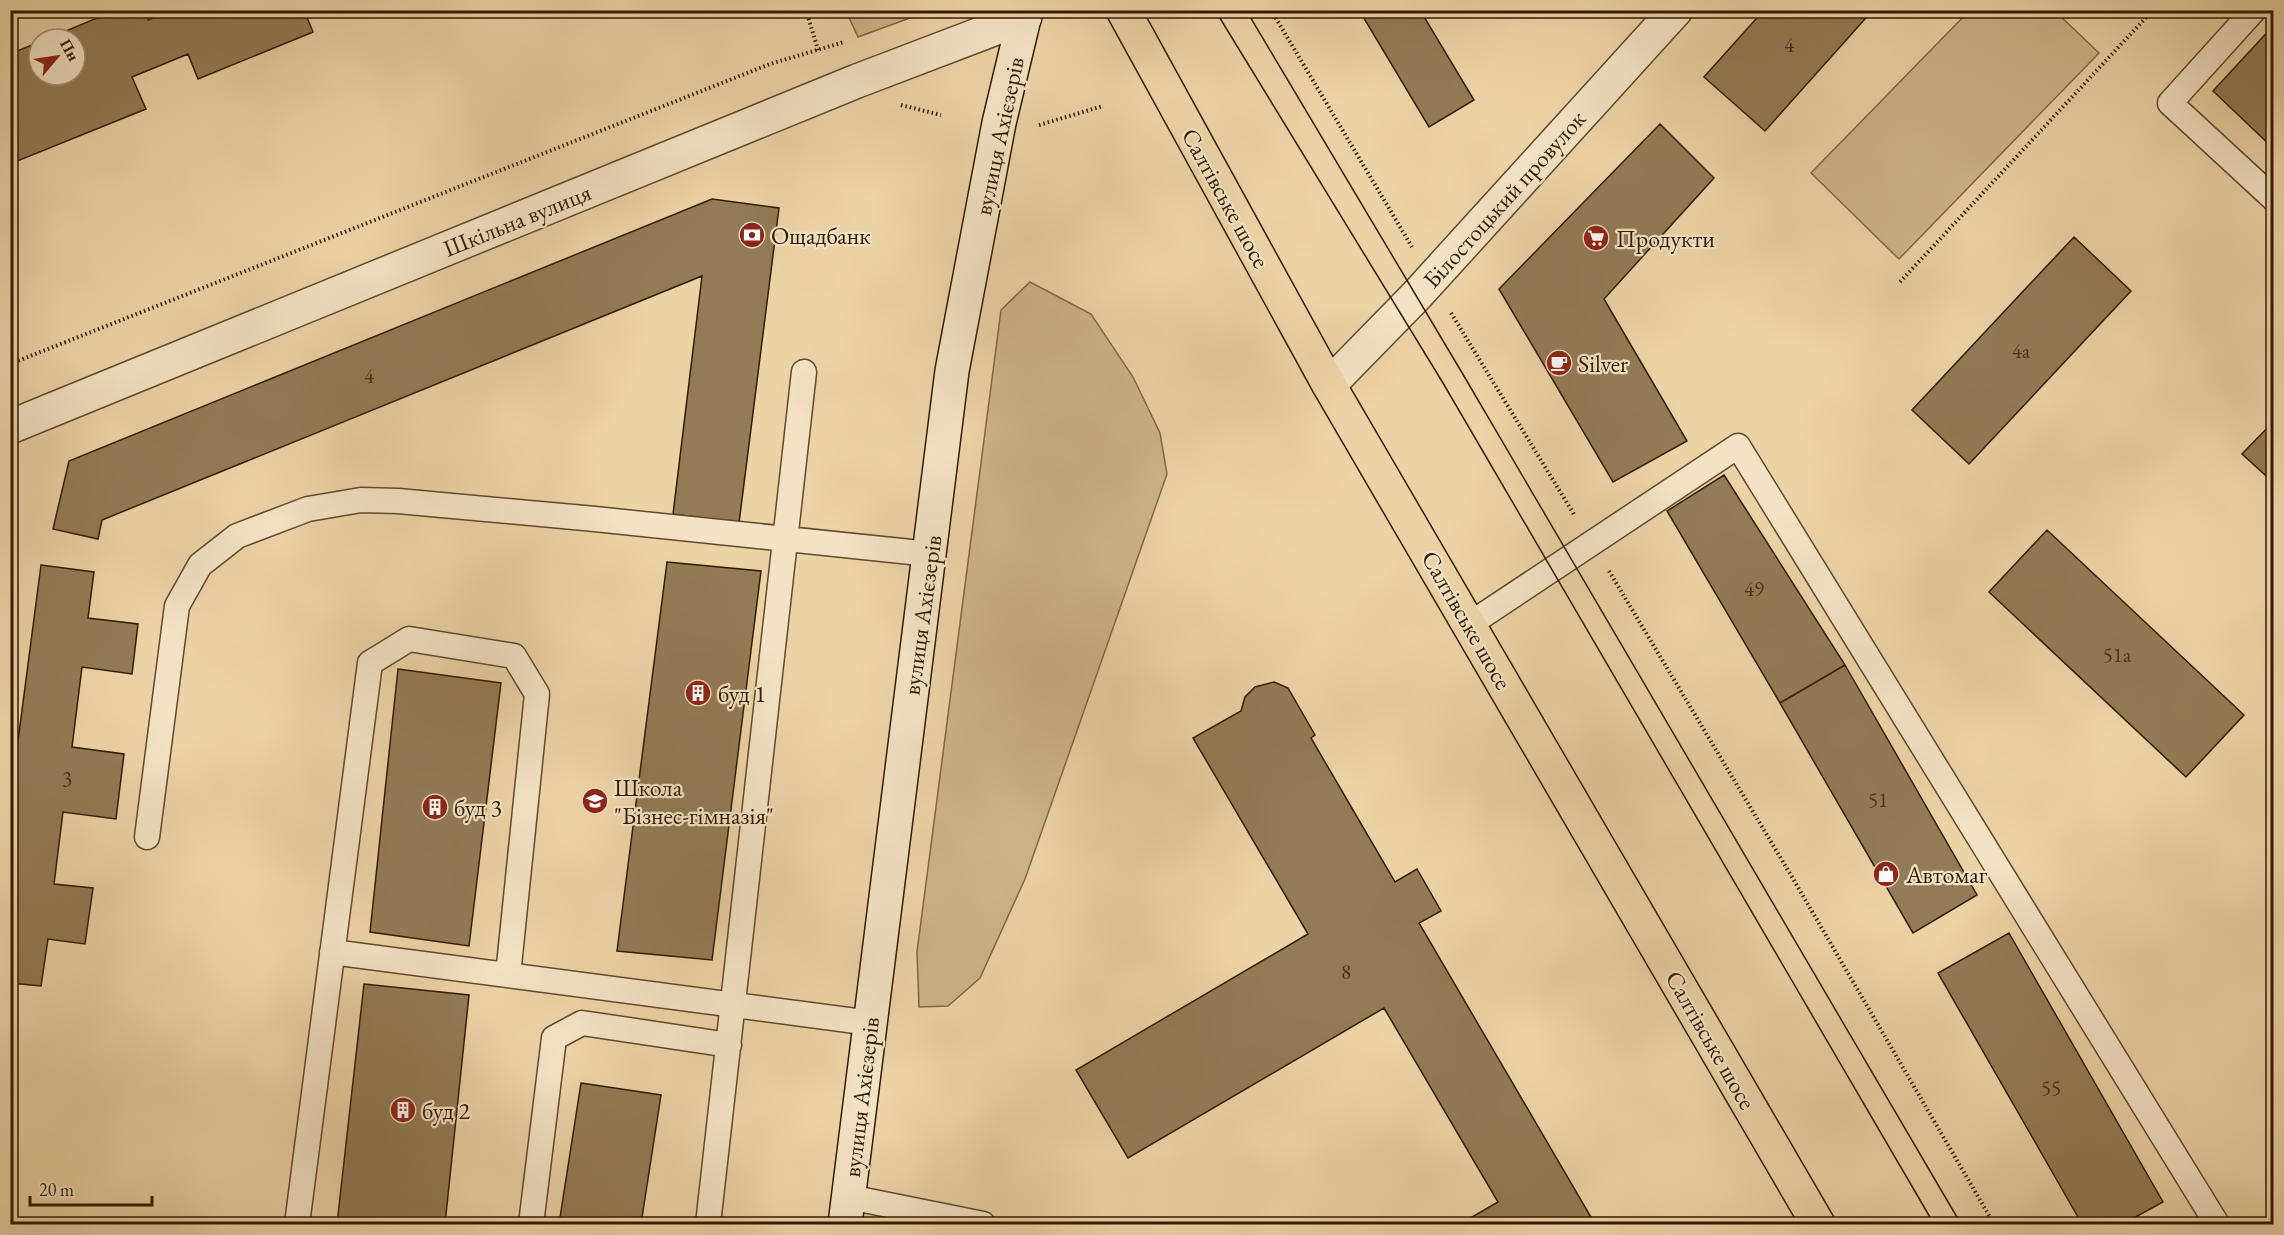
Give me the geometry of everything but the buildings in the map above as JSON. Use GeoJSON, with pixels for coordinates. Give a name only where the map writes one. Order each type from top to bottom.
{"type":"FeatureCollection","features":[{"type":"Feature","properties":{"kind":"main road","name":"Салтівське шосе"},"geometry":{"type":"LineString","coordinates":[[1123,10],[1329,385],[1818,1224]]}},
{"type":"Feature","properties":{"kind":"street","name":"Білостоцький провулок"},"geometry":{"type":"LineString","coordinates":[[1329,385],[1431,279],[1676,10]]}},
{"type":"Feature","properties":{"kind":"street","name":"Шкільна вулиця"},"geometry":{"type":"LineString","coordinates":[[10,427],[1026,14]]}},
{"type":"Feature","properties":{"kind":"street","name":"вулиця Ахієзерів"},"geometry":{"type":"LineString","coordinates":[[847,1211],[898,788],[952,371],[999,123],[1026,14]]}},
{"type":"Feature","properties":{"kind":"lane"},"geometry":{"type":"LineString","coordinates":[[2254,10],[2170,103],[2274,199]]}},
{"type":"Feature","properties":{"kind":"lane"},"geometry":{"type":"LineString","coordinates":[[708,1224],[804,372]]}},
{"type":"Feature","properties":{"kind":"lane"},"geometry":{"type":"LineString","coordinates":[[1470,624],[1738,446],[2217,1224]]}},
{"type":"Feature","properties":{"kind":"lane"},"geometry":{"type":"LineString","coordinates":[[147,837],[177,606],[200,565],[237,536],[308,509],[362,500],[398,501],[930,554]]}},
{"type":"Feature","properties":{"kind":"lane"},"geometry":{"type":"LineString","coordinates":[[297,1224],[370,663],[409,639],[514,656],[537,694],[507,975]]}},
{"type":"Feature","properties":{"kind":"lane"},"geometry":{"type":"LineString","coordinates":[[332,952],[870,1023]]}},
{"type":"Feature","properties":{"kind":"lane"},"geometry":{"type":"LineString","coordinates":[[582,1023],[586,985]]}},
{"type":"Feature","properties":{"kind":"lane"},"geometry":{"type":"LineString","coordinates":[[531,1224],[554,1038],[582,1023],[729,1045]]}},
{"type":"Feature","properties":{"kind":"lane"},"geometry":{"type":"LineString","coordinates":[[847,1211],[983,1224]]}},
{"type":"Feature","properties":{"kind":"path"},"geometry":{"type":"LineString","coordinates":[[806,10],[818,52]]}},
{"type":"Feature","properties":{"kind":"path"},"geometry":{"type":"LineString","coordinates":[[1271,10],[1792,877],[1994,1224]]}},
{"type":"Feature","properties":{"kind":"path"},"geometry":{"type":"LineString","coordinates":[[1900,282],[2153,10]]}},
{"type":"Feature","properties":{"kind":"path"},"geometry":{"type":"LineString","coordinates":[[10,364],[770,64],[818,52],[848,41]]}},
{"type":"Feature","properties":{"kind":"path"},"geometry":{"type":"LineString","coordinates":[[1039,125],[1103,106]]}},
{"type":"Feature","properties":{"kind":"shaded area"},"geometry":{"type":"Polygon","coordinates":[[[846,11],[929,11],[858,37],[846,11]]]}},
{"type":"Feature","properties":{"kind":"shaded area"},"geometry":{"type":"Polygon","coordinates":[[[1969,11],[2055,11],[2099,53],[1899,259],[1811,173],[1969,11]]]}},
{"type":"Feature","properties":{"kind":"shaded area"},"geometry":{"type":"Polygon","coordinates":[[[1030,282],[1091,314],[1133,377],[1160,433],[1167,474],[1025,879],[980,978],[948,1006],[919,1007],[917,952],[1001,310],[1030,282]]]}},
{"type":"Feature","properties":{"kind":"tram line"},"geometry":{"type":"LineString","coordinates":[[1215,10],[1443,383],[1934,1224]]}},
{"type":"Feature","properties":{"kind":"tram line"},"geometry":{"type":"LineString","coordinates":[[1246,10],[1461,371],[1961,1224]]}},
{"type":"Feature","properties":{"kind":"place","name":"Ощадбанк"},"geometry":{"type":"Point","coordinates":[752,235]}},
{"type":"Feature","properties":{"kind":"place","name":"Продукти"},"geometry":{"type":"Point","coordinates":[1596,238]}},
{"type":"Feature","properties":{"kind":"place","name":"Silver"},"geometry":{"type":"Point","coordinates":[1559,363]}},
{"type":"Feature","properties":{"kind":"place","name":"буд 1"},"geometry":{"type":"Point","coordinates":[698,693]}},
{"type":"Feature","properties":{"kind":"place","name":"Школа \"Бізнес-гімназія\""},"geometry":{"type":"Point","coordinates":[595,801]}},
{"type":"Feature","properties":{"kind":"place","name":"буд 3"},"geometry":{"type":"Point","coordinates":[435,807]}},
{"type":"Feature","properties":{"kind":"place","name":"Автомаг"},"geometry":{"type":"Point","coordinates":[1886,874]}},
{"type":"Feature","properties":{"kind":"place","name":"буд 2"},"geometry":{"type":"Point","coordinates":[403,1110]}}]}
